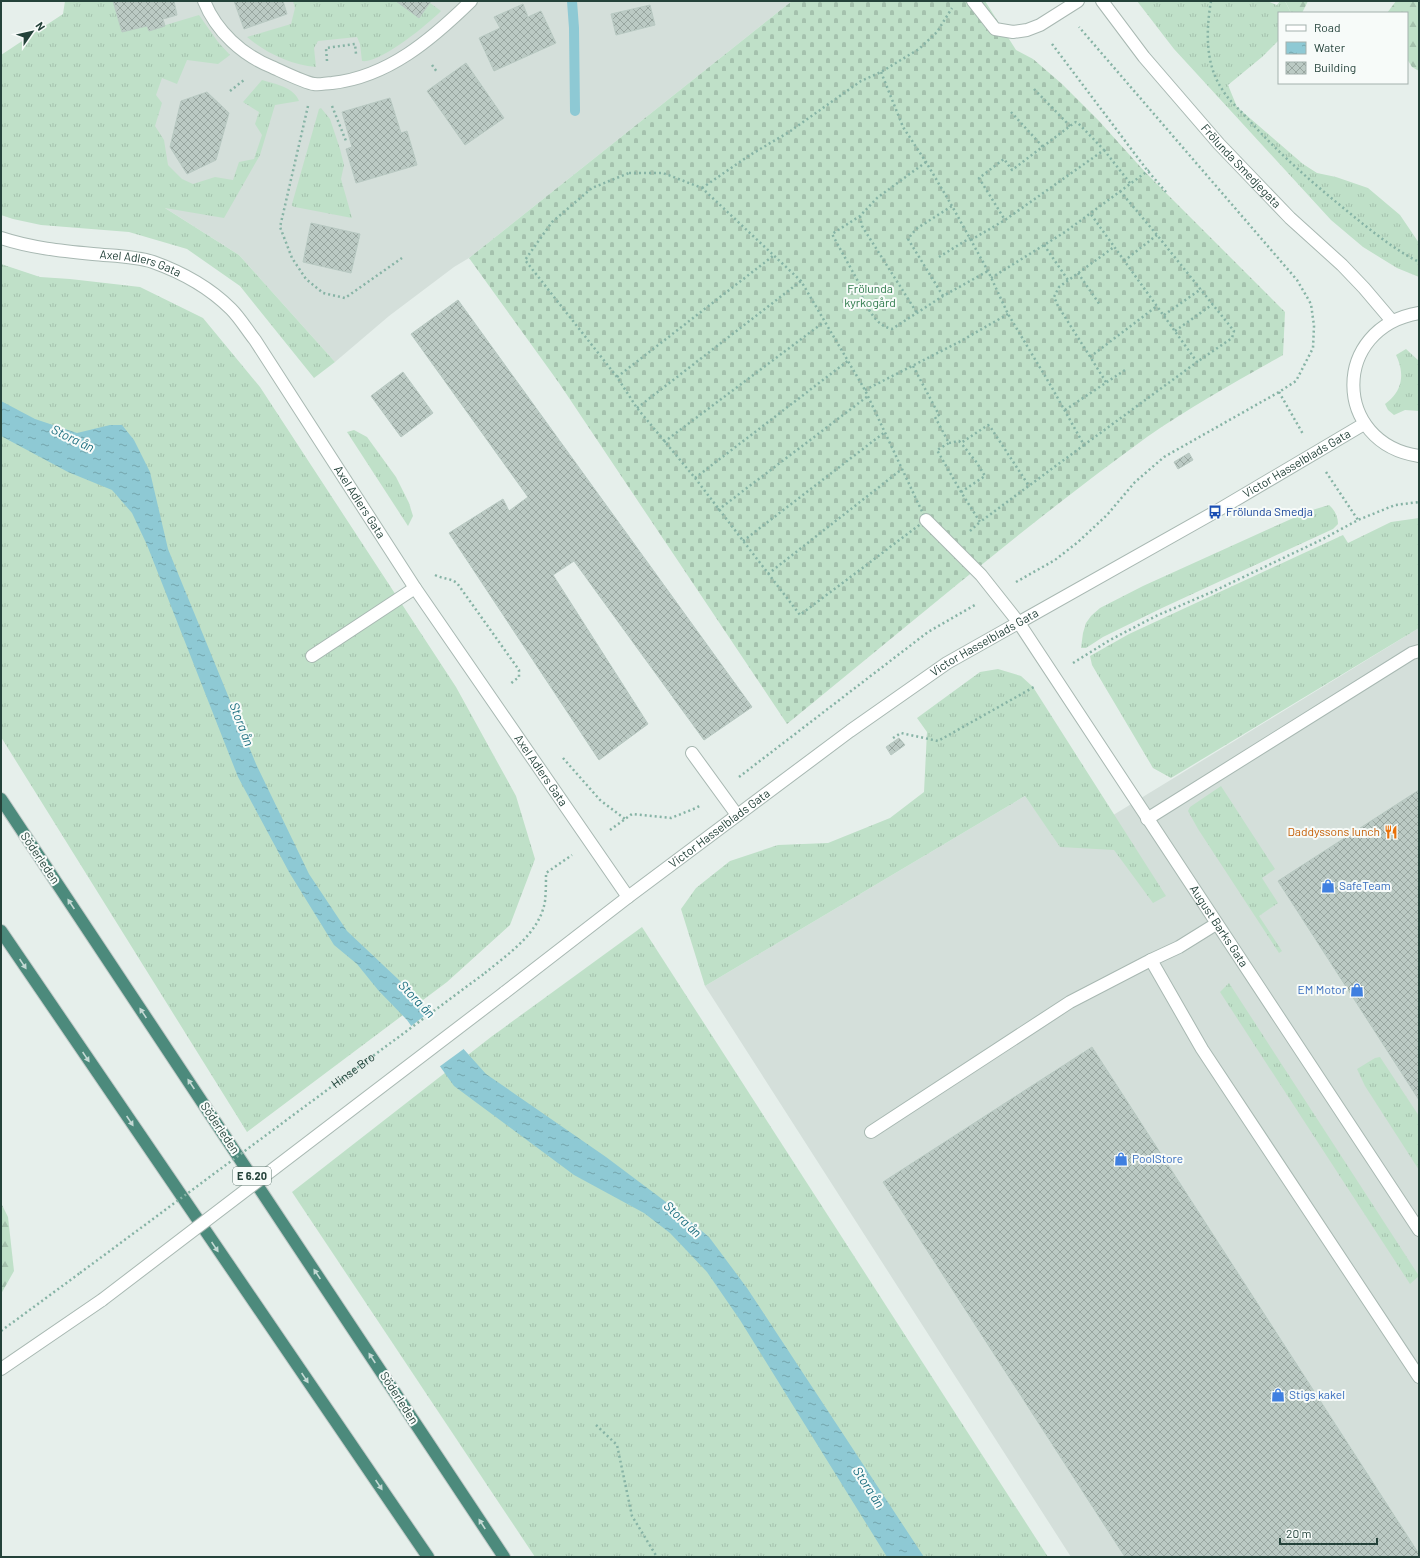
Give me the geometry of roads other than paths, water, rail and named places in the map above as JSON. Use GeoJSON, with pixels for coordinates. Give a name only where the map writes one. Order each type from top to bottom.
{"type":"FeatureCollection","features":[{"type":"Feature","properties":{"kind":"highway","name":"Söderleden"},"geometry":{"type":"LineString","coordinates":[[1,799],[504,1557]]}},
{"type":"Feature","properties":{"kind":"highway"},"geometry":{"type":"LineString","coordinates":[[1,931],[428,1557]]}},
{"type":"Feature","properties":{"kind":"street"},"geometry":{"type":"LineString","coordinates":[[204,1],[219,27],[230,41],[244,52],[263,64],[318,84],[342,82],[388,66],[420,47],[471,1]]}},
{"type":"Feature","properties":{"kind":"street"},"geometry":{"type":"LineString","coordinates":[[973,1],[995,29],[1013,32],[1027,30],[1040,25],[1078,1]]}},
{"type":"Feature","properties":{"kind":"street","name":"Frölunda Smedjegata"},"geometry":{"type":"LineString","coordinates":[[1102,1],[1144,56],[1219,144],[1290,218],[1342,265],[1392,321]]}},
{"type":"Feature","properties":{"kind":"street","name":"Axel Adlers Gata"},"geometry":{"type":"LineString","coordinates":[[1,238],[23,245],[46,249],[127,257],[153,262],[196,283],[209,291],[231,309],[255,340],[415,588],[628,897]]}},
{"type":"Feature","properties":{"kind":"street","name":"Victor Hasselblads Gata"},"geometry":{"type":"LineString","coordinates":[[1419,313],[1405,315],[1379,329],[1360,352],[1353,381],[1354,396],[1364,424],[1376,437],[1390,448],[1406,454],[1419,456]]}},
{"type":"Feature","properties":{"kind":"street","name":"Victor Hasselblads Gata"},"geometry":{"type":"LineString","coordinates":[[628,897],[850,731],[947,663],[1221,508],[1364,424]]}},
{"type":"Feature","properties":{"kind":"street","name":"August Barks Gata"},"geometry":{"type":"LineString","coordinates":[[926,520],[981,575],[1019,623],[1419,1230]]}},
{"type":"Feature","properties":{"kind":"street"},"geometry":{"type":"LineString","coordinates":[[312,656],[415,588]]}},
{"type":"Feature","properties":{"kind":"street"},"geometry":{"type":"LineString","coordinates":[[1147,819],[1412,653],[1419,651]]}},
{"type":"Feature","properties":{"kind":"street"},"geometry":{"type":"LineString","coordinates":[[692,753],[719,792],[738,815]]}},
{"type":"Feature","properties":{"kind":"street"},"geometry":{"type":"LineString","coordinates":[[1,1369],[102,1300],[628,897]]}},
{"type":"Feature","properties":{"kind":"street"},"geometry":{"type":"LineString","coordinates":[[871,1132],[1070,1002],[1179,947],[1216,924]]}},
{"type":"Feature","properties":{"kind":"street"},"geometry":{"type":"LineString","coordinates":[[1151,960],[1202,1049],[1419,1377]]}},
{"type":"Feature","properties":{"kind":"water","name":"Stora ån"},"geometry":{"type":"Polygon","coordinates":[[[1,401],[35,419],[77,433],[110,425],[122,425],[134,440],[150,472],[168,549],[256,764],[309,874],[347,931],[417,997],[486,1074],[606,1157],[678,1211],[709,1237],[747,1288],[924,1557],[887,1557],[740,1320],[707,1272],[670,1233],[644,1213],[574,1175],[454,1086],[407,1020],[378,990],[357,964],[334,945],[289,872],[238,777],[147,545],[132,513],[112,490],[68,472],[1,436],[1,401]]]}},
{"type":"Feature","properties":{"kind":"waterway"},"geometry":{"type":"LineString","coordinates":[[572,1],[574,28],[575,111]]}},
{"type":"Feature","properties":{"kind":"place","name":"Frölunda Smedja"},"geometry":{"type":"Point","coordinates":[1215,512]}},
{"type":"Feature","properties":{"kind":"place","name":"Daddyssons lunch"},"geometry":{"type":"Point","coordinates":[1391,832]}},
{"type":"Feature","properties":{"kind":"place","name":"SafeTeam"},"geometry":{"type":"Point","coordinates":[1328,886]}},
{"type":"Feature","properties":{"kind":"place","name":"EM Motor"},"geometry":{"type":"Point","coordinates":[1357,990]}},
{"type":"Feature","properties":{"kind":"place","name":"PoolStore"},"geometry":{"type":"Point","coordinates":[1121,1159]}},
{"type":"Feature","properties":{"kind":"place","name":"Stigs kakel"},"geometry":{"type":"Point","coordinates":[1278,1395]}},
{"type":"Feature","properties":{"kind":"park label","name":"Frölunda kyrkogård"},"geometry":{"type":"Point","coordinates":[870,296]}}]}
